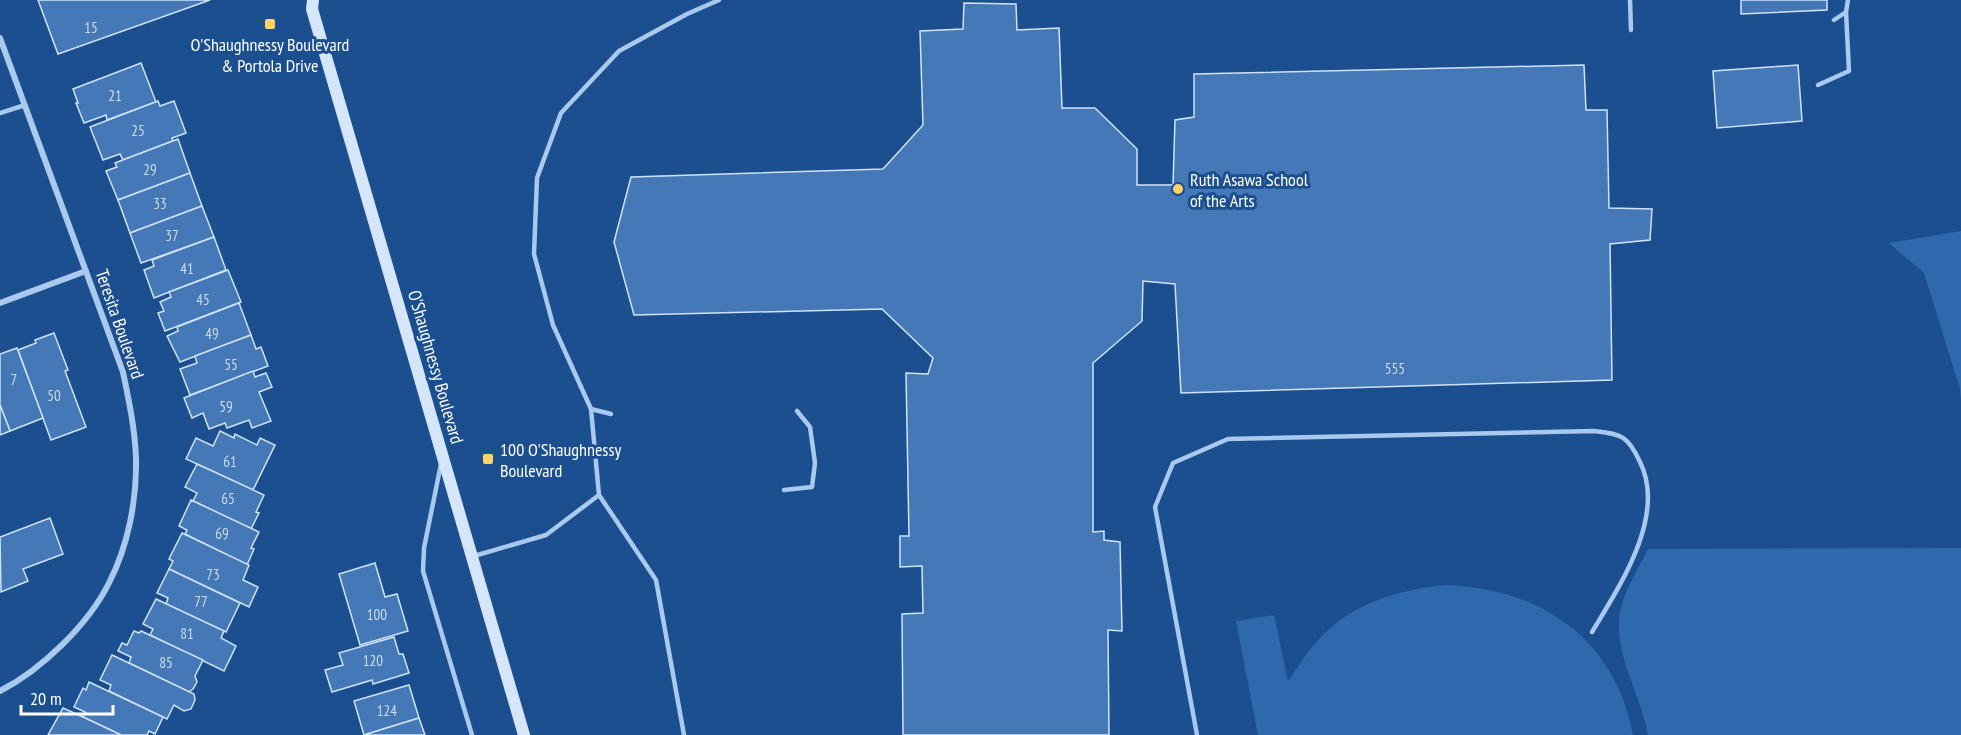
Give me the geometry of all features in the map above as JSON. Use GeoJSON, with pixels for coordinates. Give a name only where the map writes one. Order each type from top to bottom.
{"type":"FeatureCollection","features":[{"type":"Feature","properties":{"kind":"main road","name":"O'Shaughnessy Boulevard"},"geometry":{"type":"LineString","coordinates":[[310,3],[524,735]]}},
{"type":"Feature","properties":{"kind":"street","name":"Teresita Boulevard"},"geometry":{"type":"LineString","coordinates":[[0,38],[123,372],[133,417],[136,459],[133,501],[125,542],[109,584],[80,626],[47,660],[0,691]]}},
{"type":"Feature","properties":{"kind":"street"},"geometry":{"type":"LineString","coordinates":[[0,303],[86,271]]}},
{"type":"Feature","properties":{"kind":"lane"},"geometry":{"type":"LineString","coordinates":[[684,735],[657,580],[599,495],[591,409],[553,325],[534,254],[537,178],[561,113],[618,51],[687,14],[719,0]]}},
{"type":"Feature","properties":{"kind":"lane"},"geometry":{"type":"LineString","coordinates":[[1630,0],[1632,30]]}},
{"type":"Feature","properties":{"kind":"lane"},"geometry":{"type":"LineString","coordinates":[[1818,85],[1849,71],[1846,12],[1848,0]]}},
{"type":"Feature","properties":{"kind":"lane"},"geometry":{"type":"LineString","coordinates":[[1834,20],[1846,12]]}},
{"type":"Feature","properties":{"kind":"lane"},"geometry":{"type":"LineString","coordinates":[[0,113],[25,105]]}},
{"type":"Feature","properties":{"kind":"lane"},"geometry":{"type":"LineString","coordinates":[[591,409],[611,414]]}},
{"type":"Feature","properties":{"kind":"lane"},"geometry":{"type":"LineString","coordinates":[[784,490],[812,487],[816,463],[810,427],[797,411]]}},
{"type":"Feature","properties":{"kind":"lane"},"geometry":{"type":"LineString","coordinates":[[1197,735],[1155,507],[1173,463],[1228,439],[1582,431],[1616,434],[1632,444],[1642,466],[1648,492],[1645,522],[1628,570],[1592,633]]}},
{"type":"Feature","properties":{"kind":"lane"},"geometry":{"type":"LineString","coordinates":[[443,455],[424,548],[423,571],[472,735]]}},
{"type":"Feature","properties":{"kind":"lane"},"geometry":{"type":"LineString","coordinates":[[472,556],[546,535],[599,495]]}},
{"type":"Feature","properties":{"kind":"shaded area"},"geometry":{"type":"Polygon","coordinates":[[[1961,231],[1961,400],[1960,389],[1924,273],[1889,243],[1961,231]]]}},
{"type":"Feature","properties":{"kind":"shaded area"},"geometry":{"type":"Polygon","coordinates":[[[1961,548],[1961,735],[1648,735],[1621,648],[1619,618],[1626,592],[1648,549],[1961,548]]]}},
{"type":"Feature","properties":{"kind":"shaded area"},"geometry":{"type":"Polygon","coordinates":[[[1445,585],[1480,588],[1512,596],[1541,608],[1568,625],[1591,646],[1609,671],[1624,701],[1633,735],[1258,735],[1236,621],[1274,615],[1288,681],[1319,639],[1346,616],[1377,600],[1410,590],[1445,585]]]}},
{"type":"Feature","properties":{"kind":"building"},"geometry":{"type":"Polygon","coordinates":[[[38,0],[210,0],[58,54],[38,0]]]}},
{"type":"Feature","properties":{"kind":"building"},"geometry":{"type":"Polygon","coordinates":[[[1741,0],[1827,0],[1827,10],[1741,14],[1741,0]]]}},
{"type":"Feature","properties":{"kind":"building"},"geometry":{"type":"Polygon","coordinates":[[[964,3],[1016,4],[1017,30],[1059,28],[1062,108],[1095,108],[1137,149],[1137,185],[1173,185],[1175,120],[1194,117],[1194,74],[1584,65],[1586,110],[1607,110],[1609,208],[1652,209],[1650,240],[1610,244],[1612,380],[1181,393],[1175,284],[1143,281],[1142,321],[1093,363],[1093,532],[1104,531],[1104,540],[1120,542],[1122,631],[1108,630],[1109,735],[903,735],[902,614],[923,613],[922,566],[900,567],[900,536],[909,536],[906,373],[928,374],[933,358],[882,309],[634,315],[614,242],[631,177],[883,169],[923,125],[920,31],[963,29],[964,3]]]}},
{"type":"Feature","properties":{"kind":"building"},"geometry":{"type":"Polygon","coordinates":[[[141,63],[156,102],[107,120],[106,115],[84,123],[73,89],[141,63]]]}},
{"type":"Feature","properties":{"kind":"building"},"geometry":{"type":"Polygon","coordinates":[[[1798,65],[1802,121],[1717,128],[1713,71],[1798,65]]]}},
{"type":"Feature","properties":{"kind":"building"},"geometry":{"type":"Polygon","coordinates":[[[158,101],[160,106],[174,101],[186,133],[172,138],[173,141],[123,160],[120,154],[103,160],[90,127],[158,101]]]}},
{"type":"Feature","properties":{"kind":"building"},"geometry":{"type":"Polygon","coordinates":[[[178,139],[190,173],[118,200],[106,171],[117,167],[115,163],[178,139]]]}},
{"type":"Feature","properties":{"kind":"building"},"geometry":{"type":"Polygon","coordinates":[[[190,173],[202,206],[130,233],[118,200],[190,173]]]}},
{"type":"Feature","properties":{"kind":"building"},"geometry":{"type":"Polygon","coordinates":[[[202,206],[214,237],[141,263],[130,233],[202,206]]]}},
{"type":"Feature","properties":{"kind":"building"},"geometry":{"type":"Polygon","coordinates":[[[214,237],[226,270],[154,298],[144,270],[154,266],[152,260],[214,237]]]}},
{"type":"Feature","properties":{"kind":"building"},"geometry":{"type":"Polygon","coordinates":[[[228,270],[241,302],[165,331],[158,313],[164,311],[160,302],[171,297],[169,292],[228,270]]]}},
{"type":"Feature","properties":{"kind":"building"},"geometry":{"type":"Polygon","coordinates":[[[239,303],[251,335],[180,362],[167,336],[178,331],[177,327],[239,303]]]}},
{"type":"Feature","properties":{"kind":"building"},"geometry":{"type":"Polygon","coordinates":[[[54,333],[68,370],[65,371],[86,427],[51,440],[18,350],[54,333]]]}},
{"type":"Feature","properties":{"kind":"building"},"geometry":{"type":"Polygon","coordinates":[[[251,335],[256,349],[261,347],[268,366],[190,395],[180,369],[197,363],[195,356],[251,335]]]}},
{"type":"Feature","properties":{"kind":"building"},"geometry":{"type":"Polygon","coordinates":[[[17,348],[43,418],[10,431],[0,405],[0,354],[17,348]]]}},
{"type":"Feature","properties":{"kind":"building"},"geometry":{"type":"Polygon","coordinates":[[[253,371],[255,377],[266,373],[272,387],[259,392],[271,421],[252,428],[249,420],[227,428],[225,423],[209,429],[203,413],[192,418],[184,398],[253,371]]]}},
{"type":"Feature","properties":{"kind":"building"},"geometry":{"type":"Polygon","coordinates":[[[0,405],[10,431],[0,435],[0,405]]]}},
{"type":"Feature","properties":{"kind":"building"},"geometry":{"type":"Polygon","coordinates":[[[220,431],[234,438],[235,434],[257,445],[260,438],[275,445],[253,490],[186,459],[196,438],[213,446],[220,431]]]}},
{"type":"Feature","properties":{"kind":"building"},"geometry":{"type":"Polygon","coordinates":[[[197,464],[264,495],[251,529],[193,501],[197,493],[185,487],[197,464]]]}},
{"type":"Feature","properties":{"kind":"building"},"geometry":{"type":"Polygon","coordinates":[[[191,500],[259,532],[251,548],[254,549],[247,565],[185,534],[187,530],[179,526],[191,500]]]}},
{"type":"Feature","properties":{"kind":"building"},"geometry":{"type":"Polygon","coordinates":[[[50,518],[63,554],[23,569],[28,581],[1,592],[0,537],[50,518]]]}},
{"type":"Feature","properties":{"kind":"building"},"geometry":{"type":"Polygon","coordinates":[[[182,533],[249,565],[243,580],[258,587],[249,607],[169,569],[173,561],[169,559],[182,533]]]}},
{"type":"Feature","properties":{"kind":"building"},"geometry":{"type":"Polygon","coordinates":[[[375,563],[385,597],[397,594],[408,631],[360,645],[339,574],[375,563]]]}},
{"type":"Feature","properties":{"kind":"building"},"geometry":{"type":"Polygon","coordinates":[[[169,569],[240,603],[226,632],[166,604],[168,598],[157,593],[169,569]]]}},
{"type":"Feature","properties":{"kind":"building"},"geometry":{"type":"Polygon","coordinates":[[[156,599],[224,631],[221,638],[236,646],[224,671],[150,635],[153,629],[143,624],[156,599]]]}},
{"type":"Feature","properties":{"kind":"building"},"geometry":{"type":"Polygon","coordinates":[[[134,631],[139,633],[141,631],[203,660],[195,676],[197,682],[193,689],[189,692],[129,663],[131,657],[118,651],[122,643],[127,645],[134,631]]]}},
{"type":"Feature","properties":{"kind":"building"},"geometry":{"type":"Polygon","coordinates":[[[394,637],[399,654],[403,654],[409,673],[373,684],[372,680],[332,692],[325,670],[343,665],[339,653],[394,637]]]}},
{"type":"Feature","properties":{"kind":"building"},"geometry":{"type":"Polygon","coordinates":[[[112,655],[194,694],[195,700],[191,709],[184,711],[174,705],[167,719],[109,691],[111,685],[100,680],[112,655]]]}},
{"type":"Feature","properties":{"kind":"building"},"geometry":{"type":"Polygon","coordinates":[[[89,682],[163,717],[155,734],[149,731],[147,735],[121,735],[83,717],[85,712],[74,707],[83,688],[86,690],[89,682]]]}},
{"type":"Feature","properties":{"kind":"building"},"geometry":{"type":"Polygon","coordinates":[[[409,685],[419,718],[364,735],[354,701],[409,685]]]}},
{"type":"Feature","properties":{"kind":"building"},"geometry":{"type":"Polygon","coordinates":[[[63,708],[83,717],[121,735],[48,735],[63,708]]]}},
{"type":"Feature","properties":{"kind":"building"},"geometry":{"type":"Polygon","coordinates":[[[419,718],[425,735],[364,735],[419,718]]]}},
{"type":"Feature","properties":{"kind":"place","name":"O'Shaughnessy Boulevard & Portola Drive"},"geometry":{"type":"Point","coordinates":[270,24]}},
{"type":"Feature","properties":{"kind":"place","name":"Ruth Asawa School of the Arts"},"geometry":{"type":"Point","coordinates":[1178,189]}},
{"type":"Feature","properties":{"kind":"place","name":"100 O'Shaughnessy Boulevard"},"geometry":{"type":"Point","coordinates":[488,459]}}]}
